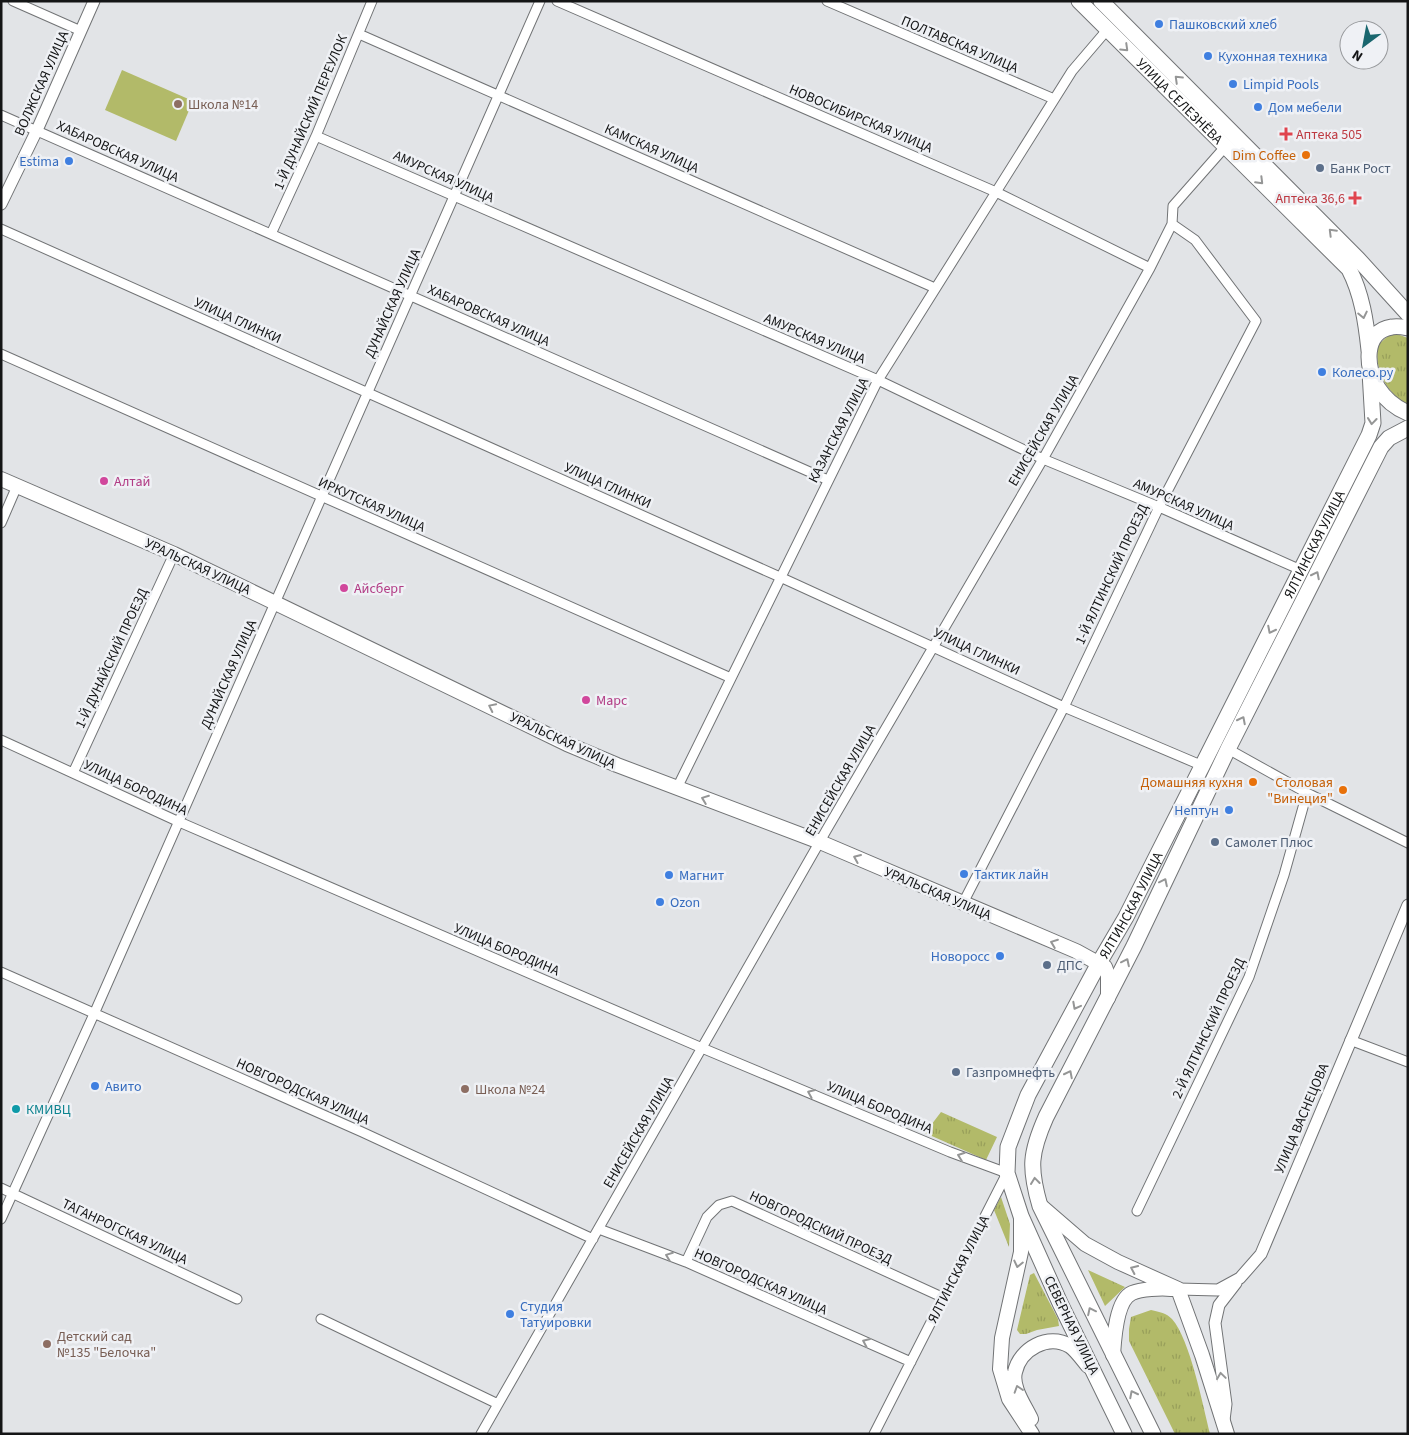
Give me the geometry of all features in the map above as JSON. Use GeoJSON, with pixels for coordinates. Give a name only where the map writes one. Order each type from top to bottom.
{"type":"FeatureCollection","features":[{"type":"Feature","properties":{"kind":"main road","name":"УЛИЦА СЕЛЕЗНЁВА"},"geometry":{"type":"LineString","coordinates":[[1078,1],[1349,269],[1359,290],[1366,327],[1370,372]]}},
{"type":"Feature","properties":{"kind":"main road","name":"УЛИЦА СЕЛЕЗНЁВА"},"geometry":{"type":"LineString","coordinates":[[1101,1],[1358,259],[1408,314]]}},
{"type":"Feature","properties":{"kind":"main road"},"geometry":{"type":"LineString","coordinates":[[1369,350],[1372,342],[1388,328],[1393,326],[1408,328]]}},
{"type":"Feature","properties":{"kind":"main road"},"geometry":{"type":"LineString","coordinates":[[1370,372],[1378,388],[1388,400],[1408,413]]}},
{"type":"Feature","properties":{"kind":"main road","name":"ЯЛТИНСКАЯ УЛИЦА"},"geometry":{"type":"LineString","coordinates":[[1007,1173],[1008,1147],[1028,1094],[1126,917],[1369,435],[1373,423],[1370,372]]}},
{"type":"Feature","properties":{"kind":"main road","name":"ЯЛТИНСКАЯ УЛИЦА"},"geometry":{"type":"LineString","coordinates":[[1032,1156],[1037,1137],[1046,1117],[1108,998],[1228,749],[1381,447],[1388,438],[1408,428]]}},
{"type":"Feature","properties":{"kind":"main road","name":"УРАЛЬСКАЯ УЛИЦА"},"geometry":{"type":"LineString","coordinates":[[1,479],[174,554],[275,601],[567,744],[820,842],[1076,951],[1099,963]]}},
{"type":"Feature","properties":{"kind":"main road"},"geometry":{"type":"LineString","coordinates":[[1099,963],[1105,967],[1108,975],[1108,998]]}},
{"type":"Feature","properties":{"kind":"main road","name":"СЕВЕРНАЯ УЛИЦА"},"geometry":{"type":"LineString","coordinates":[[1032,1156],[1034,1186],[1040,1206],[1153,1434]]}},
{"type":"Feature","properties":{"kind":"main road","name":"СЕВЕРНАЯ УЛИЦА"},"geometry":{"type":"LineString","coordinates":[[1007,1173],[1021,1216],[1124,1434]]}},
{"type":"Feature","properties":{"kind":"main road"},"geometry":{"type":"LineString","coordinates":[[1040,1206],[1085,1244],[1118,1262],[1178,1289],[1202,1355],[1225,1429]]}},
{"type":"Feature","properties":{"kind":"main road","name":"СЕВЕРНАЯ УЛИЦА"},"geometry":{"type":"LineString","coordinates":[[1021,1216],[1021,1252],[1002,1338],[1000,1369],[1009,1399],[1032,1434]]}},
{"type":"Feature","properties":{"kind":"main road","name":"СЕВЕРНАЯ УЛИЦА"},"geometry":{"type":"LineString","coordinates":[[1113,1355],[1115,1331],[1124,1299],[1132,1293],[1163,1288],[1178,1289]]}},
{"type":"Feature","properties":{"kind":"main road"},"geometry":{"type":"LineString","coordinates":[[1037,1434],[1016,1387],[1014,1372],[1024,1353],[1039,1344],[1054,1341],[1070,1346],[1095,1374]]}},
{"type":"Feature","properties":{"kind":"street"},"geometry":{"type":"LineString","coordinates":[[13,1],[81,31]]}},
{"type":"Feature","properties":{"kind":"street","name":"ВОЛЖСКАЯ УЛИЦА"},"geometry":{"type":"LineString","coordinates":[[1,204],[37,130],[94,1]]}},
{"type":"Feature","properties":{"kind":"street","name":"1-Й ДУНАЙСКИЙ ПЕРЕУЛОК"},"geometry":{"type":"LineString","coordinates":[[271,234],[316,136],[372,1]]}},
{"type":"Feature","properties":{"kind":"street","name":"ДУНАЙСКАЯ УЛИЦА"},"geometry":{"type":"LineString","coordinates":[[1,1219],[94,1014],[177,821],[540,1]]}},
{"type":"Feature","properties":{"kind":"street","name":"НОВОСИБИРСКАЯ УЛИЦА"},"geometry":{"type":"LineString","coordinates":[[557,1],[996,192],[1150,268]]}},
{"type":"Feature","properties":{"kind":"street","name":"ПОЛТАВСКАЯ УЛИЦА"},"geometry":{"type":"LineString","coordinates":[[827,1],[1054,99]]}},
{"type":"Feature","properties":{"kind":"street","name":"КАЗАНСКАЯ УЛИЦА"},"geometry":{"type":"LineString","coordinates":[[677,788],[878,380],[1072,71],[1107,30]]}},
{"type":"Feature","properties":{"kind":"street","name":"КАМСКАЯ УЛИЦА"},"geometry":{"type":"LineString","coordinates":[[359,34],[935,288]]}},
{"type":"Feature","properties":{"kind":"street","name":"ХАБАРОВСКАЯ УЛИЦА"},"geometry":{"type":"LineString","coordinates":[[1,114],[828,480]]}},
{"type":"Feature","properties":{"kind":"street","name":"АМУРСКАЯ УЛИЦА"},"geometry":{"type":"LineString","coordinates":[[316,136],[878,380],[1043,459],[1158,506],[1301,570]]}},
{"type":"Feature","properties":{"kind":"street","name":"ЕНИСЕЙСКАЯ УЛИЦА"},"geometry":{"type":"LineString","coordinates":[[482,1434],[820,842],[1043,459],[1150,268],[1172,224],[1173,206],[1225,147]]}},
{"type":"Feature","properties":{"kind":"street","name":"1-Й ЯЛТИНСКИЙ ПРОЕЗД"},"geometry":{"type":"LineString","coordinates":[[963,903],[1064,707],[1158,506],[1256,321],[1194,240],[1172,224]]}},
{"type":"Feature","properties":{"kind":"street","name":"УЛИЦА ГЛИНКИ"},"geometry":{"type":"LineString","coordinates":[[1,229],[934,646],[1064,707],[1203,766]]}},
{"type":"Feature","properties":{"kind":"street","name":"ИРКУТСКАЯ УЛИЦА"},"geometry":{"type":"LineString","coordinates":[[1,354],[731,678]]}},
{"type":"Feature","properties":{"kind":"street"},"geometry":{"type":"LineString","coordinates":[[1,523],[17,486]]}},
{"type":"Feature","properties":{"kind":"street","name":"1-Й ДУНАЙСКИЙ ПРОЕЗД"},"geometry":{"type":"LineString","coordinates":[[73,773],[174,554]]}},
{"type":"Feature","properties":{"kind":"street","name":"УЛИЦА БОРОДИНА"},"geometry":{"type":"LineString","coordinates":[[1,740],[177,821],[702,1048],[950,1152],[1007,1173]]}},
{"type":"Feature","properties":{"kind":"street"},"geometry":{"type":"LineString","coordinates":[[1228,749],[1307,793],[1408,843]]}},
{"type":"Feature","properties":{"kind":"street","name":"2-Й ЯЛТИНСКИЙ ПРОЕЗД"},"geometry":{"type":"LineString","coordinates":[[1137,1211],[1249,978],[1284,875],[1307,793]]}},
{"type":"Feature","properties":{"kind":"street","name":"УЛИЦА ВАСНЕЦОВА"},"geometry":{"type":"LineString","coordinates":[[1178,1289],[1218,1290],[1240,1278],[1261,1254],[1408,905]]}},
{"type":"Feature","properties":{"kind":"street","name":"НОВГОРОДСКАЯ УЛИЦА"},"geometry":{"type":"LineString","coordinates":[[1,972],[362,1132],[593,1239]]}},
{"type":"Feature","properties":{"kind":"street"},"geometry":{"type":"LineString","coordinates":[[1350,1040],[1408,1062]]}},
{"type":"Feature","properties":{"kind":"street","name":"ЯЛТИНСКАЯ УЛИЦА"},"geometry":{"type":"LineString","coordinates":[[874,1434],[1007,1173]]}},
{"type":"Feature","properties":{"kind":"street","name":"ТАГАНРОГСКАЯ УЛИЦА"},"geometry":{"type":"LineString","coordinates":[[1,1188],[237,1299]]}},
{"type":"Feature","properties":{"kind":"street","name":"НОВГОРОДСКИЙ ПРОЕЗД"},"geometry":{"type":"LineString","coordinates":[[686,1262],[707,1217],[719,1205],[732,1201],[944,1298]]}},
{"type":"Feature","properties":{"kind":"street","name":"НОВГОРОДСКАЯ УЛИЦА"},"geometry":{"type":"LineString","coordinates":[[598,1229],[686,1262],[911,1362]]}},
{"type":"Feature","properties":{"kind":"street"},"geometry":{"type":"LineString","coordinates":[[1225,1429],[1226,1404],[1215,1323],[1219,1305],[1240,1278]]}},
{"type":"Feature","properties":{"kind":"street"},"geometry":{"type":"LineString","coordinates":[[321,1319],[498,1404]]}},
{"type":"Feature","properties":{"kind":"green space"},"geometry":{"type":"Polygon","coordinates":[[[122,70],[193,101],[176,141],[105,110],[122,70]]]}},
{"type":"Feature","properties":{"kind":"green space"},"geometry":{"type":"Polygon","coordinates":[[[1397,334],[1408,338],[1408,405],[1393,394],[1388,387],[1383,379],[1378,363],[1378,345],[1388,336],[1397,334]]]}},
{"type":"Feature","properties":{"kind":"green space"},"geometry":{"type":"Polygon","coordinates":[[[941,1112],[997,1137],[986,1160],[925,1133],[941,1112]]]}},
{"type":"Feature","properties":{"kind":"green space"},"geometry":{"type":"Polygon","coordinates":[[[1001,1197],[1010,1224],[1009,1247],[994,1210],[1001,1197]]]}},
{"type":"Feature","properties":{"kind":"green space"},"geometry":{"type":"Polygon","coordinates":[[[1088,1270],[1125,1287],[1105,1306],[1088,1270]]]}},
{"type":"Feature","properties":{"kind":"green space"},"geometry":{"type":"Polygon","coordinates":[[[1034,1273],[1058,1319],[1059,1326],[1020,1334],[1017,1330],[1030,1275],[1034,1273]]]}},
{"type":"Feature","properties":{"kind":"green space"},"geometry":{"type":"Polygon","coordinates":[[[1151,1310],[1167,1315],[1172,1319],[1185,1341],[1210,1434],[1175,1434],[1129,1341],[1131,1317],[1151,1310]]]}},
{"type":"Feature","properties":{"kind":"place","name":"Пашковский хлеб"},"geometry":{"type":"Point","coordinates":[1159,24]}},
{"type":"Feature","properties":{"kind":"place","name":"Кухонная техника"},"geometry":{"type":"Point","coordinates":[1208,56]}},
{"type":"Feature","properties":{"kind":"place","name":"Limpid Pools"},"geometry":{"type":"Point","coordinates":[1233,84]}},
{"type":"Feature","properties":{"kind":"place","name":"Школа №14"},"geometry":{"type":"Point","coordinates":[178,104]}},
{"type":"Feature","properties":{"kind":"place","name":"Дом мебели"},"geometry":{"type":"Point","coordinates":[1258,107]}},
{"type":"Feature","properties":{"kind":"place","name":"Аптека 505"},"geometry":{"type":"Point","coordinates":[1286,134]}},
{"type":"Feature","properties":{"kind":"place","name":"Dim Coffee"},"geometry":{"type":"Point","coordinates":[1306,155]}},
{"type":"Feature","properties":{"kind":"place","name":"Estima"},"geometry":{"type":"Point","coordinates":[69,161]}},
{"type":"Feature","properties":{"kind":"place","name":"Банк Рост"},"geometry":{"type":"Point","coordinates":[1320,168]}},
{"type":"Feature","properties":{"kind":"place","name":"Аптека 36,6"},"geometry":{"type":"Point","coordinates":[1355,198]}},
{"type":"Feature","properties":{"kind":"place","name":"Колесо.ру"},"geometry":{"type":"Point","coordinates":[1322,372]}},
{"type":"Feature","properties":{"kind":"place","name":"Алтай"},"geometry":{"type":"Point","coordinates":[104,481]}},
{"type":"Feature","properties":{"kind":"place","name":"Айсберг"},"geometry":{"type":"Point","coordinates":[344,588]}},
{"type":"Feature","properties":{"kind":"place","name":"Марс"},"geometry":{"type":"Point","coordinates":[586,700]}},
{"type":"Feature","properties":{"kind":"place","name":"Домашняя кухня"},"geometry":{"type":"Point","coordinates":[1253,782]}},
{"type":"Feature","properties":{"kind":"place","name":"Столовая \"Винеция\""},"geometry":{"type":"Point","coordinates":[1343,790]}},
{"type":"Feature","properties":{"kind":"place","name":"Нептун"},"geometry":{"type":"Point","coordinates":[1229,810]}},
{"type":"Feature","properties":{"kind":"place","name":"Самолет Плюс"},"geometry":{"type":"Point","coordinates":[1215,842]}},
{"type":"Feature","properties":{"kind":"place","name":"Тактик лайн"},"geometry":{"type":"Point","coordinates":[964,874]}},
{"type":"Feature","properties":{"kind":"place","name":"Магнит"},"geometry":{"type":"Point","coordinates":[669,875]}},
{"type":"Feature","properties":{"kind":"place","name":"Ozon"},"geometry":{"type":"Point","coordinates":[660,902]}},
{"type":"Feature","properties":{"kind":"place","name":"Новоросс"},"geometry":{"type":"Point","coordinates":[1000,956]}},
{"type":"Feature","properties":{"kind":"place","name":"ДПС"},"geometry":{"type":"Point","coordinates":[1047,965]}},
{"type":"Feature","properties":{"kind":"place","name":"Газпромнефть"},"geometry":{"type":"Point","coordinates":[956,1072]}},
{"type":"Feature","properties":{"kind":"place","name":"Авито"},"geometry":{"type":"Point","coordinates":[95,1086]}},
{"type":"Feature","properties":{"kind":"place","name":"Школа №24"},"geometry":{"type":"Point","coordinates":[465,1089]}},
{"type":"Feature","properties":{"kind":"place","name":"КМИВЦ"},"geometry":{"type":"Point","coordinates":[16,1109]}},
{"type":"Feature","properties":{"kind":"place","name":"Студия Татуировки"},"geometry":{"type":"Point","coordinates":[510,1314]}},
{"type":"Feature","properties":{"kind":"place","name":"Детский сад №135 \"Белочка\""},"geometry":{"type":"Point","coordinates":[47,1344]}}]}
